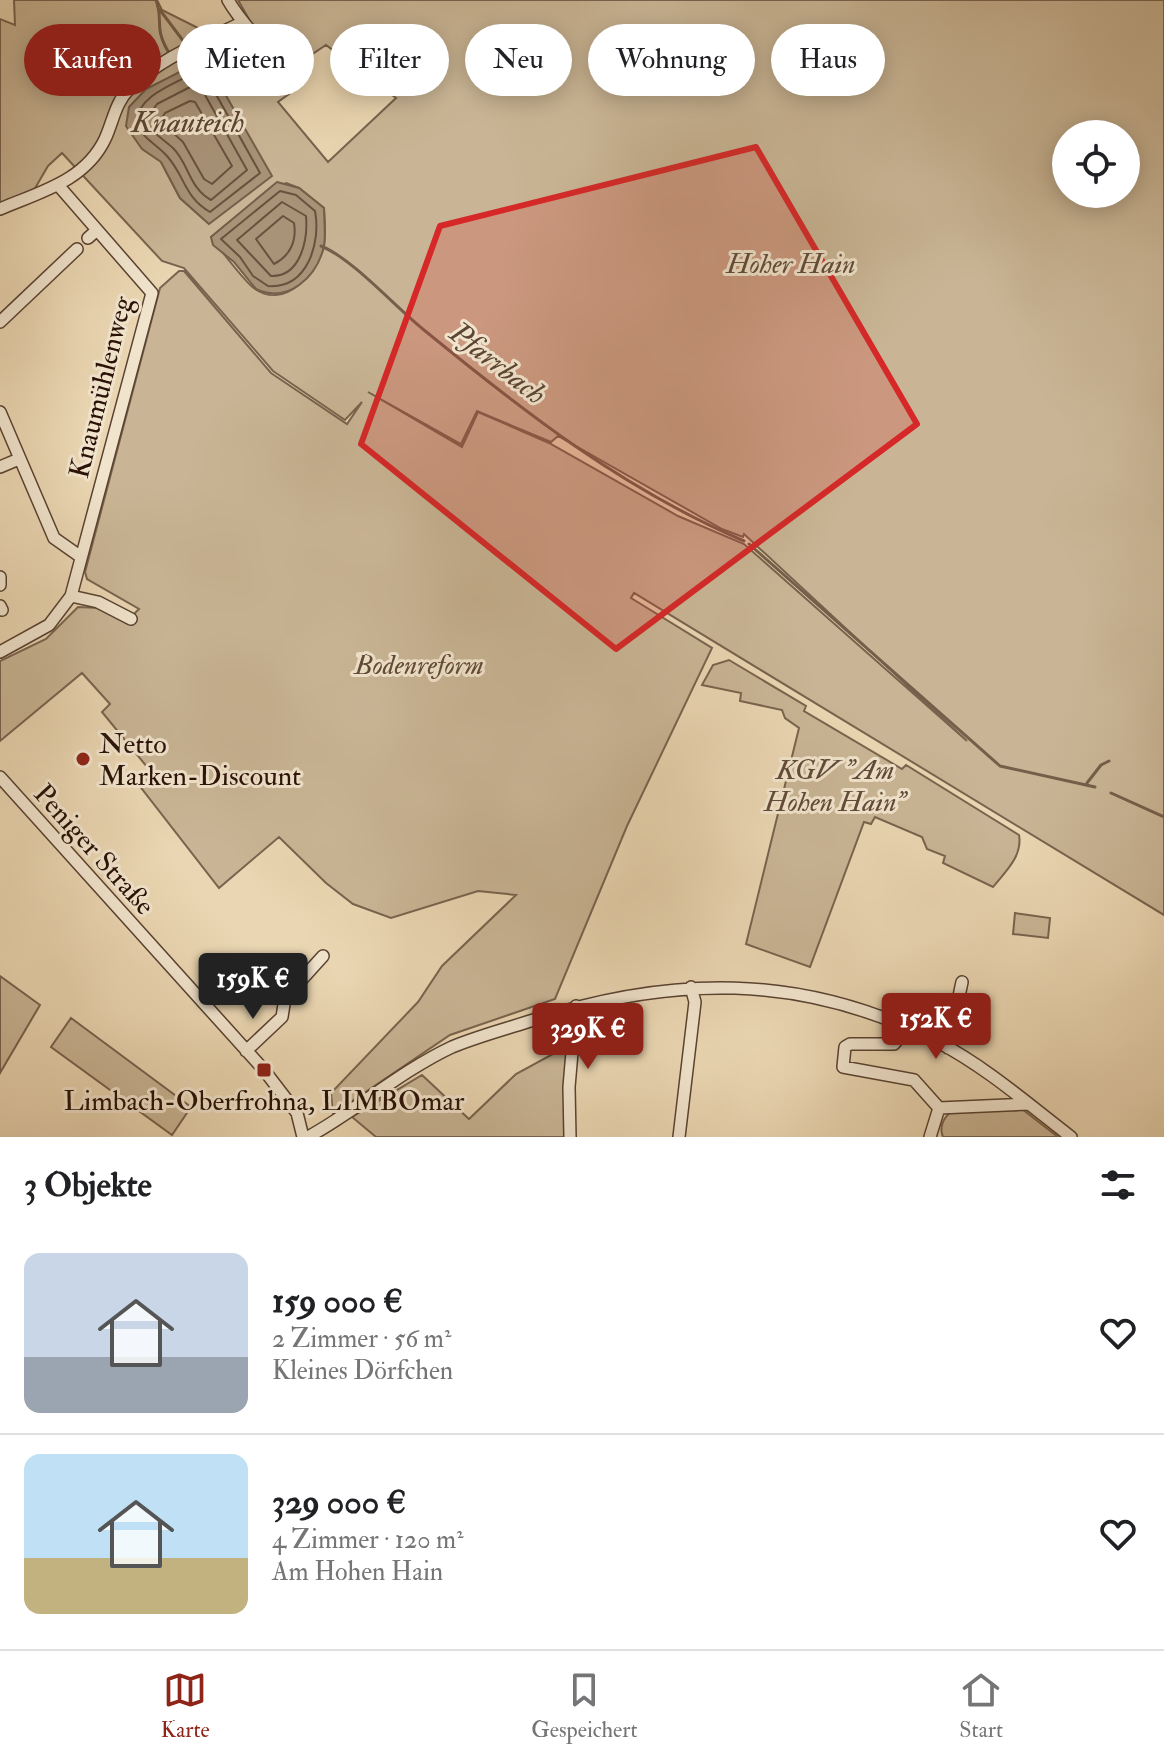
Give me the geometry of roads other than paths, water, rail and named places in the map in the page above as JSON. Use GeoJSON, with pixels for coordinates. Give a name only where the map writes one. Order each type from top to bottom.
{"type":"FeatureCollection","features":[{"type":"Feature","properties":{"kind":"street"},"geometry":{"type":"LineString","coordinates":[[0,209],[58,185],[90,164],[128,90],[164,61],[241,23],[228,0]]}},
{"type":"Feature","properties":{"kind":"street","name":"Knaumühlenweg"},"geometry":{"type":"LineString","coordinates":[[0,652],[49,625],[71,596],[152,293],[93,234],[58,185]]}},
{"type":"Feature","properties":{"kind":"street"},"geometry":{"type":"LineString","coordinates":[[0,322],[77,249]]}},
{"type":"Feature","properties":{"kind":"street"},"geometry":{"type":"LineString","coordinates":[[0,412],[2,425],[54,538],[81,557]]}},
{"type":"Feature","properties":{"kind":"street"},"geometry":{"type":"LineString","coordinates":[[0,467],[19,459]]}},
{"type":"Feature","properties":{"kind":"street"},"geometry":{"type":"LineString","coordinates":[[0,577],[0,585]]}},
{"type":"Feature","properties":{"kind":"street"},"geometry":{"type":"LineString","coordinates":[[71,596],[98,602],[131,619]]}},
{"type":"Feature","properties":{"kind":"street","name":"Peniger Straße"},"geometry":{"type":"LineString","coordinates":[[0,777],[290,1102],[306,1137]]}},
{"type":"Feature","properties":{"kind":"street"},"geometry":{"type":"LineString","coordinates":[[246,1051],[282,1017],[285,998],[323,956]]}},
{"type":"Feature","properties":{"kind":"street"},"geometry":{"type":"LineString","coordinates":[[948,1048],[962,982]]}},
{"type":"Feature","properties":{"kind":"street"},"geometry":{"type":"LineString","coordinates":[[306,1137],[453,1047],[576,1006],[691,987],[736,986],[816,997],[907,1028],[948,1048],[1071,1137]]}},
{"type":"Feature","properties":{"kind":"street"},"geometry":{"type":"LineString","coordinates":[[679,1137],[695,1002],[691,987]]}},
{"type":"Feature","properties":{"kind":"street"},"geometry":{"type":"LineString","coordinates":[[570,1137],[569,1087],[576,1006]]}},
{"type":"Feature","properties":{"kind":"street"},"geometry":{"type":"LineString","coordinates":[[907,1028],[894,1044],[850,1044],[845,1047],[843,1067],[914,1080],[939,1108]]}},
{"type":"Feature","properties":{"kind":"street"},"geometry":{"type":"LineString","coordinates":[[939,1108],[1028,1104]]}},
{"type":"Feature","properties":{"kind":"street"},"geometry":{"type":"LineString","coordinates":[[934,1135],[939,1108]]}},
{"type":"Feature","properties":{"kind":"water","name":"Knauteich"},"geometry":{"type":"Polygon","coordinates":[[[177,73],[177,96],[226,96],[272,176],[209,224],[180,198],[161,162],[142,149],[126,126],[129,107],[139,96],[161,96],[161,81],[177,73]]]}},
{"type":"Feature","properties":{"kind":"water","name":"Knauteich"},"geometry":{"type":"Polygon","coordinates":[[[277,182],[299,188],[324,208],[325,241],[315,268],[308,277],[290,290],[268,293],[256,289],[234,262],[213,245],[211,237],[277,182]]]}},
{"type":"Feature","properties":{"kind":"waterway","name":"Pfarrbach"},"geometry":{"type":"LineString","coordinates":[[156,0],[161,36],[169,53]]}},
{"type":"Feature","properties":{"kind":"waterway"},"geometry":{"type":"LineString","coordinates":[[160,10],[177,33]]}},
{"type":"Feature","properties":{"kind":"waterway","name":"Pfarrbach"},"geometry":{"type":"LineString","coordinates":[[321,246],[347,261],[461,360],[576,447],[657,498],[744,541]]}},
{"type":"Feature","properties":{"kind":"waterway","name":"Pfarrbach"},"geometry":{"type":"LineString","coordinates":[[749,544],[1000,766],[1095,787]]}},
{"type":"Feature","properties":{"kind":"waterway"},"geometry":{"type":"LineString","coordinates":[[1087,783],[1101,765],[1109,761]]}},
{"type":"Feature","properties":{"kind":"waterway","name":"Pfarrbach"},"geometry":{"type":"LineString","coordinates":[[1111,793],[1164,817]]}},
{"type":"Feature","properties":{"kind":"place","name":"Netto Marken-Discount"},"geometry":{"type":"Point","coordinates":[83,759]}},
{"type":"Feature","properties":{"kind":"place","name":"Limbach-Oberfrohna, LIMBOmar"},"geometry":{"type":"Point","coordinates":[264,1070]}},
{"type":"Feature","properties":{"kind":"park label","name":"Hoher Hain"},"geometry":{"type":"Point","coordinates":[791,263]}},
{"type":"Feature","properties":{"kind":"park label","name":"Bodenreform"},"geometry":{"type":"Point","coordinates":[419,664]}},
{"type":"Feature","properties":{"kind":"park label","name":"KGV \"Am Hohen Hain\""},"geometry":{"type":"Point","coordinates":[835,785]}}]}
